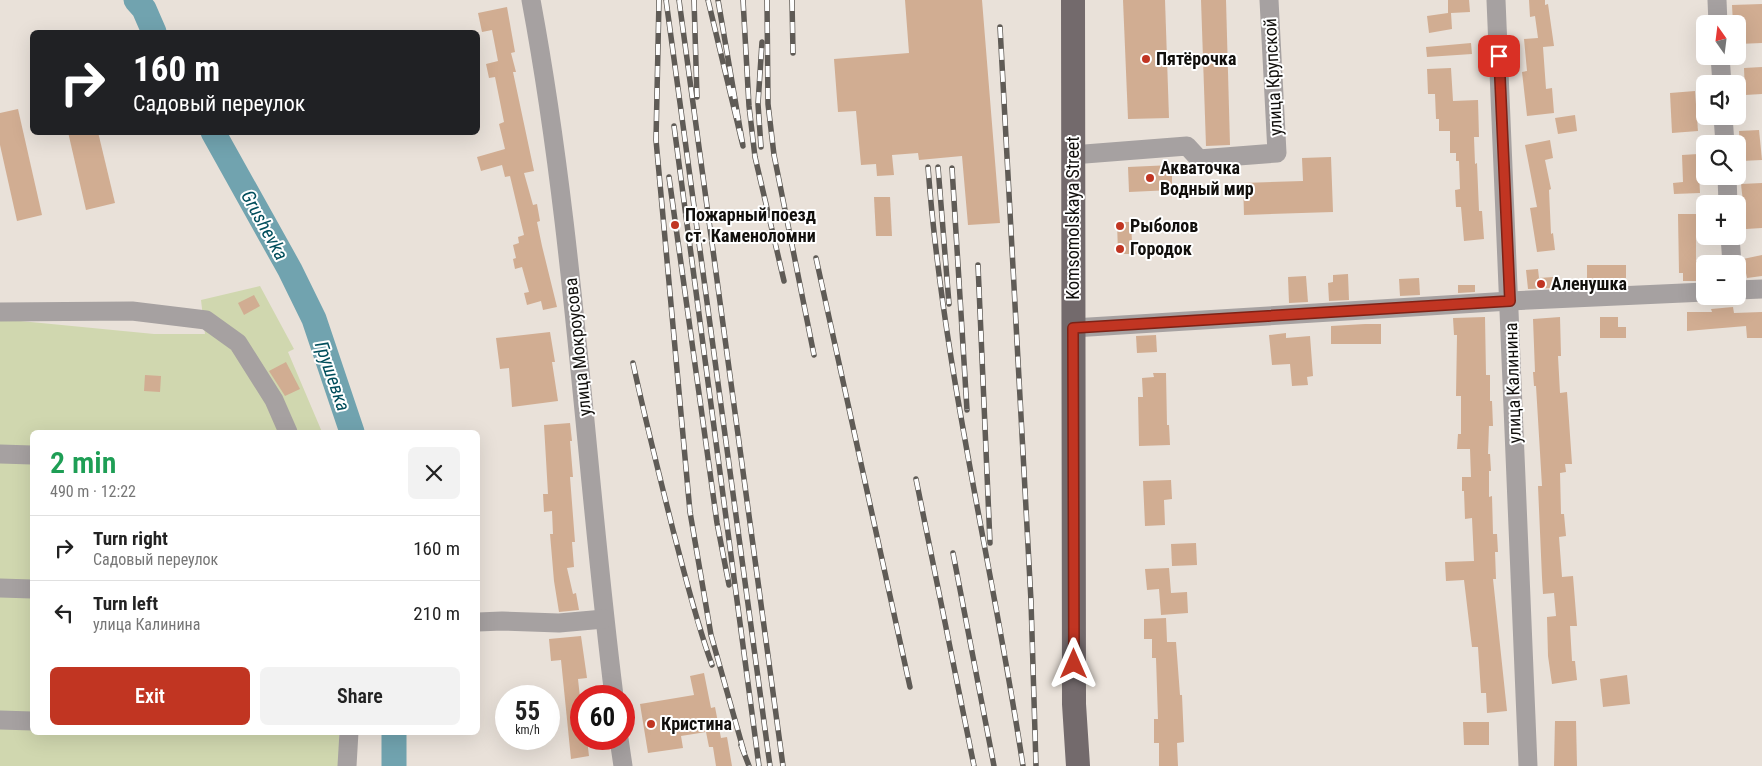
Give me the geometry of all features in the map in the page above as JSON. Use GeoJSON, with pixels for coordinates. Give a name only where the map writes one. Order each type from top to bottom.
{"type":"FeatureCollection","features":[{"type":"Feature","properties":{"kind":"main road","name":"Komsomolskaya Street"},"geometry":{"type":"LineString","coordinates":[[1073,0],[1074,704],[1078,766]]}},
{"type":"Feature","properties":{"kind":"street","name":"улица Мокроусова"},"geometry":{"type":"LineString","coordinates":[[531,0],[546,78],[583,378],[604,619],[613,685]]}},
{"type":"Feature","properties":{"kind":"street","name":"улица Крупской"},"geometry":{"type":"LineString","coordinates":[[1072,155],[1187,146],[1199,159],[1277,153],[1270,0]]}},
{"type":"Feature","properties":{"kind":"street","name":"улица Калинина"},"geometry":{"type":"LineString","coordinates":[[1496,0],[1528,766]]}},
{"type":"Feature","properties":{"kind":"street"},"geometry":{"type":"LineString","coordinates":[[1717,0],[1718,15]]}},
{"type":"Feature","properties":{"kind":"street"},"geometry":{"type":"LineString","coordinates":[[1746,290],[1762,289]]}},
{"type":"Feature","properties":{"kind":"street"},"geometry":{"type":"LineString","coordinates":[[1073,328],[1510,301],[1696,292]]}},
{"type":"Feature","properties":{"kind":"street"},"geometry":{"type":"LineString","coordinates":[[0,312],[132,311],[206,320],[238,342],[274,400],[287,430]]}},
{"type":"Feature","properties":{"kind":"street"},"geometry":{"type":"LineString","coordinates":[[0,454],[30,455]]}},
{"type":"Feature","properties":{"kind":"street"},"geometry":{"type":"LineString","coordinates":[[0,588],[30,589]]}},
{"type":"Feature","properties":{"kind":"street"},"geometry":{"type":"LineString","coordinates":[[480,622],[502,620],[558,623],[604,619]]}},
{"type":"Feature","properties":{"kind":"street"},"geometry":{"type":"LineString","coordinates":[[0,720],[30,721]]}},
{"type":"Feature","properties":{"kind":"street"},"geometry":{"type":"LineString","coordinates":[[347,766],[349,735]]}},
{"type":"Feature","properties":{"kind":"street"},"geometry":{"type":"LineString","coordinates":[[621,750],[623,766]]}},
{"type":"Feature","properties":{"kind":"green space"},"geometry":{"type":"Polygon","coordinates":[[[260,286],[294,349],[288,352],[321,430],[30,430],[30,735],[339,735],[340,766],[0,766],[0,319],[154,334],[205,334],[201,300],[260,286]]]}},
{"type":"Feature","properties":{"kind":"building"},"geometry":{"type":"Polygon","coordinates":[[[905,0],[982,0],[1000,223],[968,225],[962,156],[919,160],[918,153],[892,155],[894,175],[877,176],[876,164],[861,165],[856,111],[838,112],[834,59],[909,53],[905,0]]]}},
{"type":"Feature","properties":{"kind":"building","name":"Пятёрочка"},"geometry":{"type":"Polygon","coordinates":[[[1123,0],[1165,0],[1169,118],[1128,119],[1123,0]]]}},
{"type":"Feature","properties":{"kind":"building"},"geometry":{"type":"Polygon","coordinates":[[[1201,0],[1226,0],[1230,145],[1206,146],[1201,0]]]}},
{"type":"Feature","properties":{"kind":"building"},"geometry":{"type":"Polygon","coordinates":[[[1448,0],[1469,0],[1470,12],[1451,13],[1452,29],[1429,33],[1427,16],[1448,13],[1448,0]]]}},
{"type":"Feature","properties":{"kind":"building"},"geometry":{"type":"Polygon","coordinates":[[[1529,0],[1545,0],[1545,5],[1548,4],[1554,46],[1543,47],[1546,89],[1552,88],[1554,113],[1527,116],[1522,72],[1527,71],[1524,39],[1538,38],[1535,16],[1530,17],[1529,0]]]}},
{"type":"Feature","properties":{"kind":"building"},"geometry":{"type":"Polygon","coordinates":[[[1762,4],[1762,43],[1746,44],[1746,15],[1733,15],[1732,5],[1762,4]]]}},
{"type":"Feature","properties":{"kind":"building"},"geometry":{"type":"Polygon","coordinates":[[[507,7],[515,52],[511,53],[516,72],[513,72],[534,171],[524,173],[533,205],[537,204],[540,221],[537,222],[557,307],[543,310],[541,301],[527,305],[524,293],[529,292],[522,267],[515,269],[513,259],[516,258],[513,245],[519,243],[518,237],[524,235],[510,176],[505,177],[502,165],[481,171],[477,157],[505,149],[499,124],[504,122],[495,77],[489,78],[486,64],[498,61],[492,30],[482,32],[478,13],[507,7]]]}},
{"type":"Feature","properties":{"kind":"building"},"geometry":{"type":"Polygon","coordinates":[[[1471,43],[1472,54],[1427,57],[1426,47],[1471,43]]]}},
{"type":"Feature","properties":{"kind":"building"},"geometry":{"type":"Polygon","coordinates":[[[1762,67],[1762,94],[1746,95],[1744,68],[1762,67]]]}},
{"type":"Feature","properties":{"kind":"building"},"geometry":{"type":"Polygon","coordinates":[[[1451,68],[1453,101],[1478,100],[1479,137],[1474,137],[1475,164],[1477,163],[1479,211],[1482,211],[1484,239],[1464,241],[1461,207],[1456,207],[1455,190],[1460,189],[1459,161],[1456,161],[1456,153],[1450,153],[1450,131],[1439,131],[1439,119],[1436,119],[1435,94],[1428,94],[1427,69],[1451,68]]]}},
{"type":"Feature","properties":{"kind":"building"},"geometry":{"type":"Polygon","coordinates":[[[1695,91],[1696,125],[1698,131],[1672,133],[1670,93],[1695,91]]]}},
{"type":"Feature","properties":{"kind":"building"},"geometry":{"type":"Polygon","coordinates":[[[18,109],[42,215],[17,221],[0,145],[0,113],[18,109]]]}},
{"type":"Feature","properties":{"kind":"building"},"geometry":{"type":"Polygon","coordinates":[[[1575,115],[1577,131],[1558,134],[1555,118],[1575,115]]]}},
{"type":"Feature","properties":{"kind":"building"},"geometry":{"type":"Polygon","coordinates":[[[1759,130],[1762,160],[1746,161],[1746,135],[1739,135],[1739,131],[1759,130]]]}},
{"type":"Feature","properties":{"kind":"building"},"geometry":{"type":"Polygon","coordinates":[[[69,135],[99,135],[115,203],[86,210],[69,135]]]}},
{"type":"Feature","properties":{"kind":"building"},"geometry":{"type":"Polygon","coordinates":[[[1550,140],[1553,158],[1545,160],[1551,189],[1549,190],[1551,234],[1553,233],[1555,250],[1537,252],[1530,208],[1537,207],[1525,145],[1550,140]]]}},
{"type":"Feature","properties":{"kind":"building"},"geometry":{"type":"Polygon","coordinates":[[[1696,154],[1696,185],[1700,185],[1700,193],[1674,194],[1673,183],[1683,182],[1682,155],[1696,154]]]}},
{"type":"Feature","properties":{"kind":"building"},"geometry":{"type":"Polygon","coordinates":[[[1331,157],[1333,212],[1244,215],[1243,183],[1303,181],[1302,158],[1331,157]]]}},
{"type":"Feature","properties":{"kind":"building","name":"Акваточка Водный мир"},"geometry":{"type":"Polygon","coordinates":[[[1172,165],[1172,190],[1129,192],[1128,167],[1172,165]]]}},
{"type":"Feature","properties":{"kind":"building"},"geometry":{"type":"Polygon","coordinates":[[[1762,183],[1762,228],[1746,229],[1746,195],[1742,195],[1741,185],[1762,183]]]}},
{"type":"Feature","properties":{"kind":"building"},"geometry":{"type":"Polygon","coordinates":[[[874,197],[890,197],[892,236],[876,236],[874,197]]]}},
{"type":"Feature","properties":{"kind":"building"},"geometry":{"type":"Polygon","coordinates":[[[1678,214],[1696,214],[1696,281],[1683,281],[1683,273],[1679,273],[1678,214]]]}},
{"type":"Feature","properties":{"kind":"building"},"geometry":{"type":"Polygon","coordinates":[[[1117,222],[1131,222],[1132,242],[1138,242],[1138,254],[1118,254],[1117,222]]]}},
{"type":"Feature","properties":{"kind":"building"},"geometry":{"type":"Polygon","coordinates":[[[1762,255],[1762,276],[1747,278],[1746,258],[1762,255]]]}},
{"type":"Feature","properties":{"kind":"building"},"geometry":{"type":"Polygon","coordinates":[[[1587,265],[1626,265],[1626,278],[1614,278],[1614,285],[1587,286],[1587,265]]]}},
{"type":"Feature","properties":{"kind":"building","name":"Аленушка"},"geometry":{"type":"Polygon","coordinates":[[[1538,269],[1539,278],[1553,277],[1554,288],[1528,289],[1526,270],[1538,269]]]}},
{"type":"Feature","properties":{"kind":"building"},"geometry":{"type":"Polygon","coordinates":[[[1348,274],[1349,300],[1329,301],[1328,283],[1333,282],[1333,275],[1348,274]]]}},
{"type":"Feature","properties":{"kind":"building"},"geometry":{"type":"Polygon","coordinates":[[[1306,276],[1308,302],[1289,303],[1288,277],[1306,276]]]}},
{"type":"Feature","properties":{"kind":"building"},"geometry":{"type":"Polygon","coordinates":[[[1419,278],[1420,295],[1400,296],[1399,279],[1419,278]]]}},
{"type":"Feature","properties":{"kind":"building"},"geometry":{"type":"Polygon","coordinates":[[[1458,285],[1475,285],[1475,292],[1458,293],[1458,285]]]}},
{"type":"Feature","properties":{"kind":"building"},"geometry":{"type":"Polygon","coordinates":[[[254,295],[260,306],[244,315],[238,303],[254,295]]]}},
{"type":"Feature","properties":{"kind":"building"},"geometry":{"type":"Polygon","coordinates":[[[1733,307],[1734,313],[1762,312],[1762,338],[1747,338],[1746,326],[1687,331],[1687,312],[1712,312],[1711,309],[1733,307]]]}},
{"type":"Feature","properties":{"kind":"building"},"geometry":{"type":"Polygon","coordinates":[[[1485,317],[1486,375],[1490,375],[1490,401],[1492,401],[1493,426],[1489,426],[1488,454],[1490,454],[1491,471],[1489,471],[1489,497],[1492,496],[1493,534],[1497,534],[1498,552],[1495,552],[1496,579],[1493,579],[1507,711],[1487,713],[1486,693],[1481,693],[1478,647],[1472,647],[1464,580],[1446,581],[1445,562],[1474,561],[1472,518],[1465,519],[1464,491],[1462,491],[1462,477],[1471,477],[1470,449],[1457,449],[1458,434],[1461,434],[1461,396],[1456,396],[1457,335],[1454,335],[1453,318],[1485,317]]]}},
{"type":"Feature","properties":{"kind":"building"},"geometry":{"type":"Polygon","coordinates":[[[1560,317],[1561,356],[1558,356],[1560,393],[1567,392],[1572,464],[1565,464],[1566,472],[1560,473],[1561,514],[1564,514],[1566,536],[1559,537],[1562,577],[1573,576],[1577,626],[1570,626],[1572,661],[1575,661],[1577,680],[1552,684],[1548,656],[1547,617],[1556,616],[1554,593],[1543,594],[1538,486],[1542,486],[1536,386],[1534,386],[1533,372],[1535,372],[1533,319],[1560,317]]]}},
{"type":"Feature","properties":{"kind":"building"},"geometry":{"type":"Polygon","coordinates":[[[1600,317],[1618,317],[1618,327],[1626,327],[1626,338],[1600,338],[1600,317]]]}},
{"type":"Feature","properties":{"kind":"building"},"geometry":{"type":"Polygon","coordinates":[[[1381,324],[1381,344],[1331,344],[1331,326],[1381,324]]]}},
{"type":"Feature","properties":{"kind":"building"},"geometry":{"type":"Polygon","coordinates":[[[550,332],[555,362],[552,362],[558,401],[512,407],[509,368],[500,369],[496,338],[550,332]]]}},
{"type":"Feature","properties":{"kind":"building"},"geometry":{"type":"Polygon","coordinates":[[[1286,333],[1286,338],[1310,336],[1313,376],[1307,377],[1308,385],[1292,386],[1290,364],[1272,365],[1269,335],[1286,333]]]}},
{"type":"Feature","properties":{"kind":"building"},"geometry":{"type":"Polygon","coordinates":[[[1156,335],[1157,352],[1137,353],[1136,336],[1156,335]]]}},
{"type":"Feature","properties":{"kind":"building"},"geometry":{"type":"Polygon","coordinates":[[[286,362],[300,389],[285,396],[269,371],[286,362]]]}},
{"type":"Feature","properties":{"kind":"building"},"geometry":{"type":"Polygon","coordinates":[[[1153,373],[1166,373],[1167,425],[1169,425],[1170,445],[1139,446],[1138,397],[1143,397],[1142,378],[1154,377],[1153,373]]]}},
{"type":"Feature","properties":{"kind":"building"},"geometry":{"type":"Polygon","coordinates":[[[145,375],[161,376],[160,392],[144,391],[145,375]]]}},
{"type":"Feature","properties":{"kind":"building"},"geometry":{"type":"Polygon","coordinates":[[[570,423],[573,477],[570,477],[575,542],[572,542],[574,567],[567,568],[573,594],[576,593],[579,610],[559,612],[550,534],[553,534],[552,511],[544,512],[543,494],[548,494],[544,425],[570,423]]]}},
{"type":"Feature","properties":{"kind":"building"},"geometry":{"type":"Polygon","coordinates":[[[1171,480],[1172,499],[1164,500],[1165,525],[1145,526],[1143,481],[1171,480]]]}},
{"type":"Feature","properties":{"kind":"building"},"geometry":{"type":"Polygon","coordinates":[[[1196,543],[1197,565],[1172,566],[1171,544],[1196,543]]]}},
{"type":"Feature","properties":{"kind":"building"},"geometry":{"type":"Polygon","coordinates":[[[1169,568],[1171,593],[1187,592],[1188,613],[1161,615],[1159,589],[1147,590],[1145,569],[1169,568]]]}},
{"type":"Feature","properties":{"kind":"building"},"geometry":{"type":"Polygon","coordinates":[[[1166,618],[1167,642],[1176,642],[1180,695],[1182,695],[1184,742],[1177,743],[1178,766],[1159,766],[1159,743],[1154,743],[1154,719],[1158,719],[1156,658],[1152,658],[1152,639],[1144,639],[1144,619],[1166,618]]]}},
{"type":"Feature","properties":{"kind":"building"},"geometry":{"type":"Polygon","coordinates":[[[581,636],[587,678],[578,679],[579,685],[570,685],[570,749],[561,660],[551,661],[549,639],[581,636]]]}},
{"type":"Feature","properties":{"kind":"building"},"geometry":{"type":"Polygon","coordinates":[[[704,673],[711,708],[715,707],[721,738],[727,737],[732,766],[716,766],[713,747],[709,747],[706,732],[681,736],[683,748],[648,753],[640,704],[694,695],[690,676],[704,673]]]}},
{"type":"Feature","properties":{"kind":"building"},"geometry":{"type":"Polygon","coordinates":[[[1627,675],[1630,704],[1603,707],[1600,679],[1627,675]]]}},
{"type":"Feature","properties":{"kind":"building"},"geometry":{"type":"Polygon","coordinates":[[[1555,721],[1576,721],[1577,766],[1554,766],[1555,721]]]}},
{"type":"Feature","properties":{"kind":"building"},"geometry":{"type":"Polygon","coordinates":[[[1463,722],[1489,722],[1489,745],[1464,745],[1463,722]]]}},
{"type":"Feature","properties":{"kind":"building"},"geometry":{"type":"Polygon","coordinates":[[[570,750],[588,750],[589,756],[571,759],[570,750]]]}},
{"type":"Feature","properties":{"kind":"waterway","name":"Grushevka"},"geometry":{"type":"LineString","coordinates":[[136,0],[144,9],[153,30]]}},
{"type":"Feature","properties":{"kind":"waterway","name":"Grushevka"},"geometry":{"type":"LineString","coordinates":[[215,135],[290,270],[314,319],[351,430]]}},
{"type":"Feature","properties":{"kind":"waterway","name":"Грушевка"},"geometry":{"type":"LineString","coordinates":[[394,735],[394,766]]}},
{"type":"Feature","properties":{"kind":"railway"},"geometry":{"type":"LineString","coordinates":[[659,0],[656,140],[690,512],[711,635],[744,752]]}},
{"type":"Feature","properties":{"kind":"railway"},"geometry":{"type":"LineString","coordinates":[[666,0],[770,766]]}},
{"type":"Feature","properties":{"kind":"railway"},"geometry":{"type":"LineString","coordinates":[[679,0],[783,766]]}},
{"type":"Feature","properties":{"kind":"railway"},"geometry":{"type":"LineString","coordinates":[[694,0],[697,97]]}},
{"type":"Feature","properties":{"kind":"railway"},"geometry":{"type":"LineString","coordinates":[[708,0],[743,146],[718,0]]}},
{"type":"Feature","properties":{"kind":"railway"},"geometry":{"type":"LineString","coordinates":[[743,0],[749,106],[755,157],[784,281]]}},
{"type":"Feature","properties":{"kind":"railway"},"geometry":{"type":"LineString","coordinates":[[767,0],[768,104],[774,155],[814,355]]}},
{"type":"Feature","properties":{"kind":"railway"},"geometry":{"type":"LineString","coordinates":[[792,0],[793,53]]}},
{"type":"Feature","properties":{"kind":"railway"},"geometry":{"type":"LineString","coordinates":[[1000,27],[1031,601],[1036,766]]}},
{"type":"Feature","properties":{"kind":"railway"},"geometry":{"type":"LineString","coordinates":[[761,147],[758,104],[762,42]]}},
{"type":"Feature","properties":{"kind":"railway"},"geometry":{"type":"LineString","coordinates":[[674,126],[759,766]]}},
{"type":"Feature","properties":{"kind":"railway"},"geometry":{"type":"LineString","coordinates":[[928,167],[935,243],[945,318],[1023,766]]}},
{"type":"Feature","properties":{"kind":"railway"},"geometry":{"type":"LineString","coordinates":[[938,167],[949,304]]}},
{"type":"Feature","properties":{"kind":"railway"},"geometry":{"type":"LineString","coordinates":[[952,168],[967,410]]}},
{"type":"Feature","properties":{"kind":"railway"},"geometry":{"type":"LineString","coordinates":[[669,177],[717,523],[729,585]]}},
{"type":"Feature","properties":{"kind":"railway"},"geometry":{"type":"LineString","coordinates":[[816,258],[910,687]]}},
{"type":"Feature","properties":{"kind":"railway"},"geometry":{"type":"LineString","coordinates":[[978,265],[990,543]]}},
{"type":"Feature","properties":{"kind":"railway"},"geometry":{"type":"LineString","coordinates":[[633,363],[673,530],[712,665]]}},
{"type":"Feature","properties":{"kind":"railway"},"geometry":{"type":"LineString","coordinates":[[916,479],[974,766]]}},
{"type":"Feature","properties":{"kind":"railway"},"geometry":{"type":"LineString","coordinates":[[953,553],[994,766]]}},
{"type":"Feature","properties":{"kind":"railway"},"geometry":{"type":"LineString","coordinates":[[741,745],[749,766]]}},
{"type":"Feature","properties":{"kind":"place","name":"Пятёрочка"},"geometry":{"type":"Point","coordinates":[1146,59]}},
{"type":"Feature","properties":{"kind":"place","name":"Акваточка Водный мир"},"geometry":{"type":"Point","coordinates":[1150,178]}},
{"type":"Feature","properties":{"kind":"place","name":"Пожарный поезд ст. Каменоломни"},"geometry":{"type":"Point","coordinates":[675,225]}},
{"type":"Feature","properties":{"kind":"place","name":"Рыболов"},"geometry":{"type":"Point","coordinates":[1120,226]}},
{"type":"Feature","properties":{"kind":"place","name":"Городок"},"geometry":{"type":"Point","coordinates":[1120,249]}},
{"type":"Feature","properties":{"kind":"place","name":"Аленушка"},"geometry":{"type":"Point","coordinates":[1541,284]}},
{"type":"Feature","properties":{"kind":"place","name":"Кристина"},"geometry":{"type":"Point","coordinates":[651,724]}},
{"type":"Feature","properties":{"kind":"route"},"geometry":{"type":"LineString","coordinates":[[1074,664],[1073,328],[1510,301],[1499,56]]}}]}
